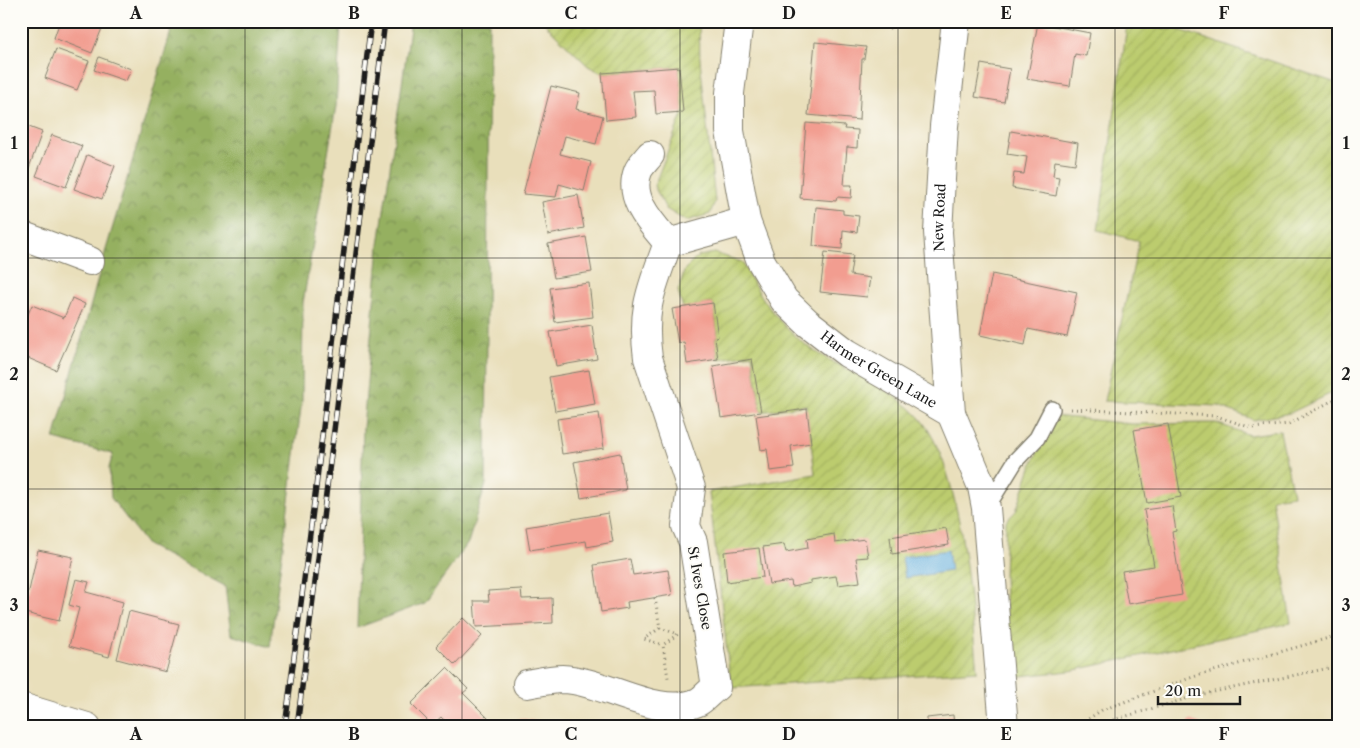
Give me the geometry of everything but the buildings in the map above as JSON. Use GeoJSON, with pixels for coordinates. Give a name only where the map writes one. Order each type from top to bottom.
{"type":"FeatureCollection","features":[{"type":"Feature","properties":{"kind":"street","name":"Harmer Green Lane"},"geometry":{"type":"LineString","coordinates":[[739,21],[730,93],[730,131],[746,221],[761,261],[784,300],[808,323],[847,353],[951,413],[982,487],[986,508],[1004,727]]}},
{"type":"Feature","properties":{"kind":"street","name":"New Road"},"geometry":{"type":"LineString","coordinates":[[951,413],[938,232],[944,126],[956,21]]}},
{"type":"Feature","properties":{"kind":"street"},"geometry":{"type":"LineString","coordinates":[[650,155],[638,171],[636,186],[638,199],[644,214],[668,243],[746,221]]}},
{"type":"Feature","properties":{"kind":"street"},"geometry":{"type":"LineString","coordinates":[[21,235],[90,261]]}},
{"type":"Feature","properties":{"kind":"street","name":"St Ives Close"},"geometry":{"type":"LineString","coordinates":[[528,684],[562,679],[612,690],[641,702],[672,706],[698,702],[716,687],[693,542],[686,526],[691,488],[648,358],[645,336],[645,318],[649,296],[668,243]]}},
{"type":"Feature","properties":{"kind":"street"},"geometry":{"type":"LineString","coordinates":[[21,707],[87,727]]}},
{"type":"Feature","properties":{"kind":"lane"},"geometry":{"type":"LineString","coordinates":[[986,508],[1016,460],[1037,438],[1052,408]]}},
{"type":"Feature","properties":{"kind":"path"},"geometry":{"type":"LineString","coordinates":[[1052,408],[1216,416],[1252,428],[1290,424],[1339,397]]}},
{"type":"Feature","properties":{"kind":"path"},"geometry":{"type":"LineString","coordinates":[[654,598],[660,628]]}},
{"type":"Feature","properties":{"kind":"path"},"geometry":{"type":"LineString","coordinates":[[660,628],[678,634],[663,645]]}},
{"type":"Feature","properties":{"kind":"path"},"geometry":{"type":"LineString","coordinates":[[660,628],[644,639],[663,645]]}},
{"type":"Feature","properties":{"kind":"path"},"geometry":{"type":"LineString","coordinates":[[1076,727],[1102,710],[1193,677],[1339,635]]}},
{"type":"Feature","properties":{"kind":"path"},"geometry":{"type":"LineString","coordinates":[[663,645],[672,706]]}},
{"type":"Feature","properties":{"kind":"path"},"geometry":{"type":"LineString","coordinates":[[1089,727],[1199,695],[1339,666]]}},
{"type":"Feature","properties":{"kind":"green space"},"geometry":{"type":"Polygon","coordinates":[[[174,21],[341,21],[336,106],[303,303],[302,400],[270,647],[231,635],[225,586],[147,545],[111,498],[109,468],[113,454],[54,439],[105,253],[174,21]]]}},
{"type":"Feature","properties":{"kind":"green space"},"geometry":{"type":"Polygon","coordinates":[[[411,21],[489,21],[486,484],[468,543],[425,603],[357,628],[363,428],[379,245],[411,21]]]}},
{"type":"Feature","properties":{"kind":"green space"},"geometry":{"type":"Polygon","coordinates":[[[542,21],[699,21],[700,59],[715,201],[710,214],[686,221],[666,209],[654,186],[683,112],[679,67],[602,73],[588,66],[542,21]]]}},
{"type":"Feature","properties":{"kind":"green space"},"geometry":{"type":"Polygon","coordinates":[[[1127,25],[1180,30],[1339,84],[1338,390],[1290,413],[1254,420],[1219,406],[1104,401],[1139,241],[1098,230],[1127,25]]]}},
{"type":"Feature","properties":{"kind":"green space"},"geometry":{"type":"Polygon","coordinates":[[[715,253],[742,262],[769,307],[796,337],[819,354],[876,384],[903,402],[915,413],[931,435],[944,464],[954,498],[967,572],[977,671],[731,688],[709,492],[815,474],[806,405],[761,412],[752,354],[718,359],[715,338],[718,337],[713,303],[683,308],[678,291],[685,269],[699,256],[715,253]]]}},
{"type":"Feature","properties":{"kind":"green space"},"geometry":{"type":"Polygon","coordinates":[[[1055,416],[1132,424],[1216,423],[1249,435],[1280,431],[1293,495],[1272,498],[1291,623],[1070,671],[1010,677],[1004,577],[1006,521],[1016,511],[1032,464],[1055,416]]]}},
{"type":"Feature","properties":{"kind":"water"},"geometry":{"type":"Polygon","coordinates":[[[948,550],[951,571],[905,578],[902,557],[948,550]]]}},
{"type":"Feature","properties":{"kind":"railway"},"geometry":{"type":"LineString","coordinates":[[285,727],[316,487],[371,21]]}},
{"type":"Feature","properties":{"kind":"railway"},"geometry":{"type":"LineString","coordinates":[[297,727],[385,21]]}}]}
